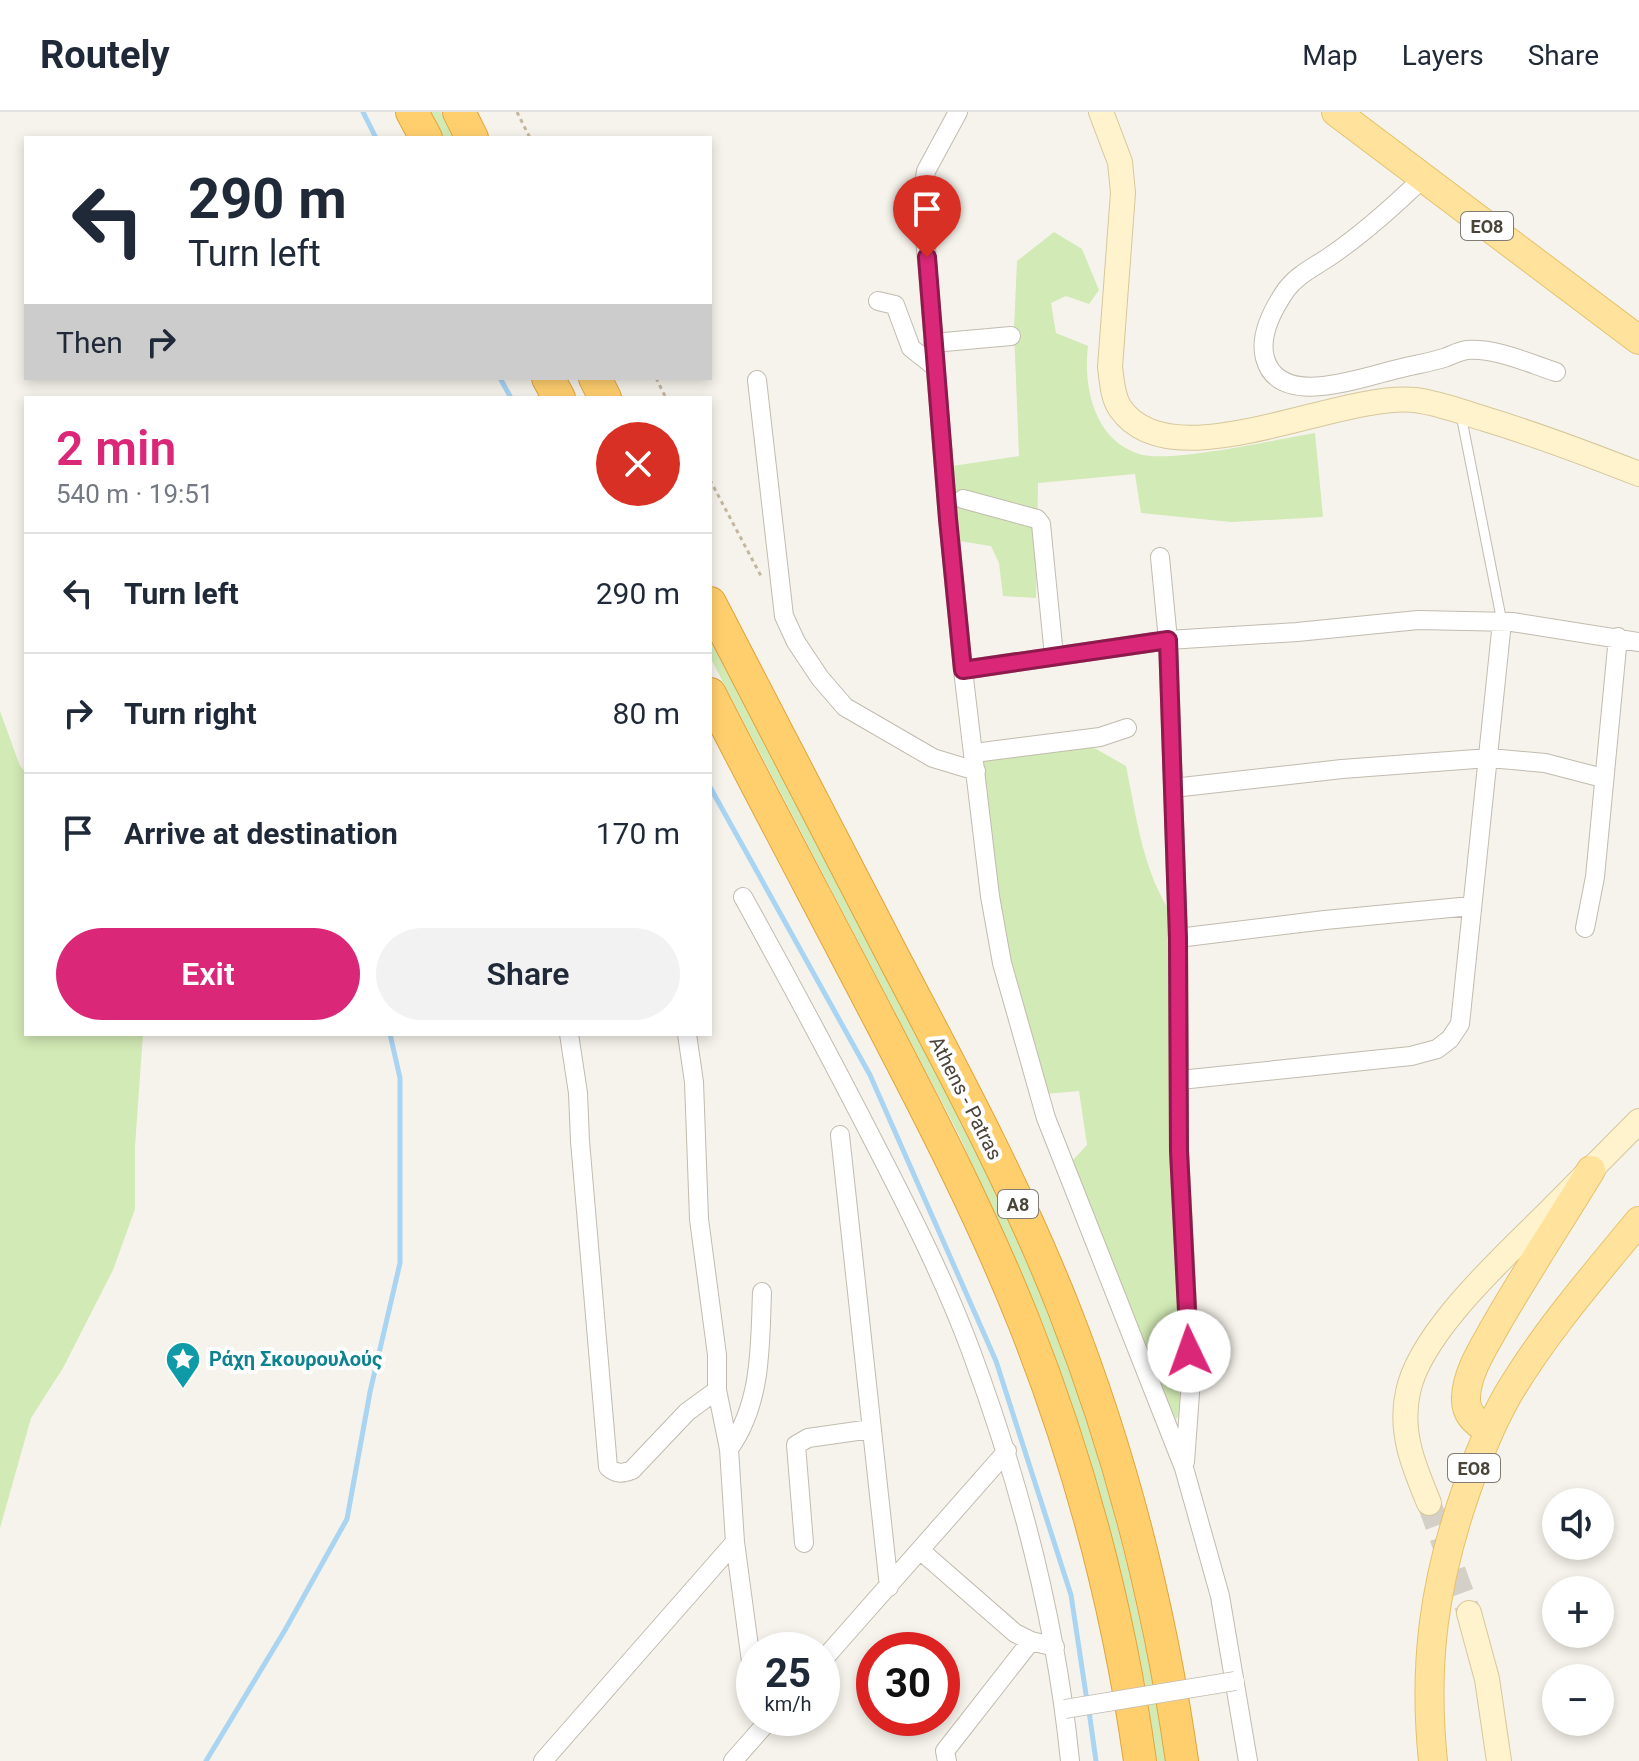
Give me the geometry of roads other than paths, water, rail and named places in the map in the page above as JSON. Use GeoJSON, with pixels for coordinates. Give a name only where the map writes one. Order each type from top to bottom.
{"type":"FeatureCollection","features":[{"type":"Feature","properties":{"kind":"highway"},"geometry":{"type":"LineString","coordinates":[[412,112],[425,136]]}},
{"type":"Feature","properties":{"kind":"highway"},"geometry":{"type":"LineString","coordinates":[[459,112],[471,136]]}},
{"type":"Feature","properties":{"kind":"highway","name":"Athens - Patras"},"geometry":{"type":"LineString","coordinates":[[712,607],[967,1096],[1065,1312],[1107,1431],[1131,1513],[1169,1675],[1182,1761]]}},
{"type":"Feature","properties":{"kind":"highway","name":"Athens - Patras"},"geometry":{"type":"LineString","coordinates":[[712,698],[943,1140],[1026,1326],[1068,1444],[1091,1522],[1128,1682],[1140,1761]]}},
{"type":"Feature","properties":{"kind":"main road","name":"ΕΟ8"},"geometry":{"type":"LineString","coordinates":[[1336,112],[1639,340]]}},
{"type":"Feature","properties":{"kind":"main road"},"geometry":{"type":"LineString","coordinates":[[1489,1430],[1480,1426],[1468,1411],[1466,1397],[1471,1375],[1518,1287],[1591,1170]]}},
{"type":"Feature","properties":{"kind":"main road","name":"ΕΟ8"},"geometry":{"type":"LineString","coordinates":[[1433,1761],[1428,1686],[1438,1588],[1455,1523],[1489,1430],[1507,1396],[1550,1332],[1639,1221]]}},
{"type":"Feature","properties":{"kind":"street"},"geometry":{"type":"LineString","coordinates":[[958,112],[926,171],[922,187],[963,670],[990,896],[1002,963],[1038,1094],[1124,1321],[1184,1468],[1220,1596],[1248,1761]]}},
{"type":"Feature","properties":{"kind":"street"},"geometry":{"type":"LineString","coordinates":[[1101,112],[1120,162],[1123,193],[1110,367],[1113,393],[1120,408],[1138,426],[1159,436],[1214,438],[1360,403],[1413,400],[1461,411],[1562,443],[1639,474]]}},
{"type":"Feature","properties":{"kind":"street"},"geometry":{"type":"LineString","coordinates":[[1423,178],[1390,210],[1330,257],[1305,271],[1287,288],[1266,330],[1263,345],[1269,370],[1276,378],[1310,388],[1345,383],[1464,350],[1476,350],[1499,353],[1556,372]]}},
{"type":"Feature","properties":{"kind":"street"},"geometry":{"type":"LineString","coordinates":[[878,301],[895,305],[911,348],[935,367]]}},
{"type":"Feature","properties":{"kind":"street"},"geometry":{"type":"LineString","coordinates":[[933,343],[1011,336]]}},
{"type":"Feature","properties":{"kind":"street"},"geometry":{"type":"LineString","coordinates":[[757,380],[784,616],[796,642],[820,678],[845,707],[933,758],[975,762],[1100,737],[1127,728]]}},
{"type":"Feature","properties":{"kind":"street"},"geometry":{"type":"LineString","coordinates":[[963,499],[1037,519],[1041,524],[1054,656]]}},
{"type":"Feature","properties":{"kind":"street"},"geometry":{"type":"LineString","coordinates":[[1160,557],[1168,640],[1178,938],[1179,1151],[1191,1380],[1184,1468]]}},
{"type":"Feature","properties":{"kind":"street"},"geometry":{"type":"LineString","coordinates":[[963,670],[1168,640],[1418,620],[1502,622],[1639,642]]}},
{"type":"Feature","properties":{"kind":"street"},"geometry":{"type":"LineString","coordinates":[[1180,1080],[1260,1070],[1387,1061],[1437,1049],[1450,1039],[1460,1024],[1502,622]]}},
{"type":"Feature","properties":{"kind":"street"},"geometry":{"type":"LineString","coordinates":[[1585,928],[1595,877],[1618,637]]}},
{"type":"Feature","properties":{"kind":"street"},"geometry":{"type":"LineString","coordinates":[[1173,788],[1342,769],[1489,758],[1545,763],[1603,778]]}},
{"type":"Feature","properties":{"kind":"street"},"geometry":{"type":"LineString","coordinates":[[743,897],[828,1051],[934,1264],[970,1349],[1007,1451],[1040,1578],[1056,1654],[1070,1761]]}},
{"type":"Feature","properties":{"kind":"street"},"geometry":{"type":"LineString","coordinates":[[1178,938],[1471,906]]}},
{"type":"Feature","properties":{"kind":"street"},"geometry":{"type":"LineString","coordinates":[[569,1036],[578,1093],[608,1467],[623,1474],[632,1470],[687,1412],[717,1390]]}},
{"type":"Feature","properties":{"kind":"street"},"geometry":{"type":"LineString","coordinates":[[687,1036],[694,1082],[699,1219],[717,1355],[717,1390],[729,1449],[735,1542],[747,1632]]}},
{"type":"Feature","properties":{"kind":"street"},"geometry":{"type":"LineString","coordinates":[[1429,1503],[1413,1466],[1406,1439],[1407,1393],[1414,1371],[1444,1324],[1473,1291],[1639,1121]]}},
{"type":"Feature","properties":{"kind":"street"},"geometry":{"type":"LineString","coordinates":[[840,1135],[889,1587]]}},
{"type":"Feature","properties":{"kind":"street"},"geometry":{"type":"LineString","coordinates":[[729,1449],[739,1434],[756,1388],[762,1292]]}},
{"type":"Feature","properties":{"kind":"street"},"geometry":{"type":"LineString","coordinates":[[804,1543],[796,1445],[808,1438],[871,1429]]}},
{"type":"Feature","properties":{"kind":"street"},"geometry":{"type":"LineString","coordinates":[[840,1641],[1007,1451]]}},
{"type":"Feature","properties":{"kind":"street"},"geometry":{"type":"LineString","coordinates":[[543,1761],[735,1542]]}},
{"type":"Feature","properties":{"kind":"street"},"geometry":{"type":"LineString","coordinates":[[921,1551],[1015,1633],[1056,1654]]}},
{"type":"Feature","properties":{"kind":"street"},"geometry":{"type":"LineString","coordinates":[[1469,1613],[1487,1679],[1499,1761]]}},
{"type":"Feature","properties":{"kind":"street"},"geometry":{"type":"LineString","coordinates":[[947,1761],[945,1751],[1031,1641]]}},
{"type":"Feature","properties":{"kind":"street"},"geometry":{"type":"LineString","coordinates":[[1065,1709],[1235,1681]]}},
{"type":"Feature","properties":{"kind":"street"},"geometry":{"type":"LineString","coordinates":[[733,1761],[755,1736]]}},
{"type":"Feature","properties":{"kind":"lane"},"geometry":{"type":"LineString","coordinates":[[1461,411],[1502,622]]}},
{"type":"Feature","properties":{"kind":"waterway"},"geometry":{"type":"LineString","coordinates":[[363,112],[375,136]]}},
{"type":"Feature","properties":{"kind":"waterway"},"geometry":{"type":"LineString","coordinates":[[501,380],[510,396]]}},
{"type":"Feature","properties":{"kind":"waterway"},"geometry":{"type":"LineString","coordinates":[[712,791],[870,1075],[996,1361],[1071,1595],[1087,1701]]}},
{"type":"Feature","properties":{"kind":"waterway"},"geometry":{"type":"LineString","coordinates":[[206,1761],[347,1519],[370,1392],[400,1263],[400,1078],[390,1036]]}},
{"type":"Feature","properties":{"kind":"waterway"},"geometry":{"type":"LineString","coordinates":[[1089,1711],[1096,1761]]}},
{"type":"Feature","properties":{"kind":"tunnel"},"geometry":{"type":"LineString","coordinates":[[1429,1503],[1469,1613]]}},
{"type":"Feature","properties":{"kind":"place","name":"Ράχη Σκουρουλούς"},"geometry":{"type":"Point","coordinates":[183,1390]}}]}
